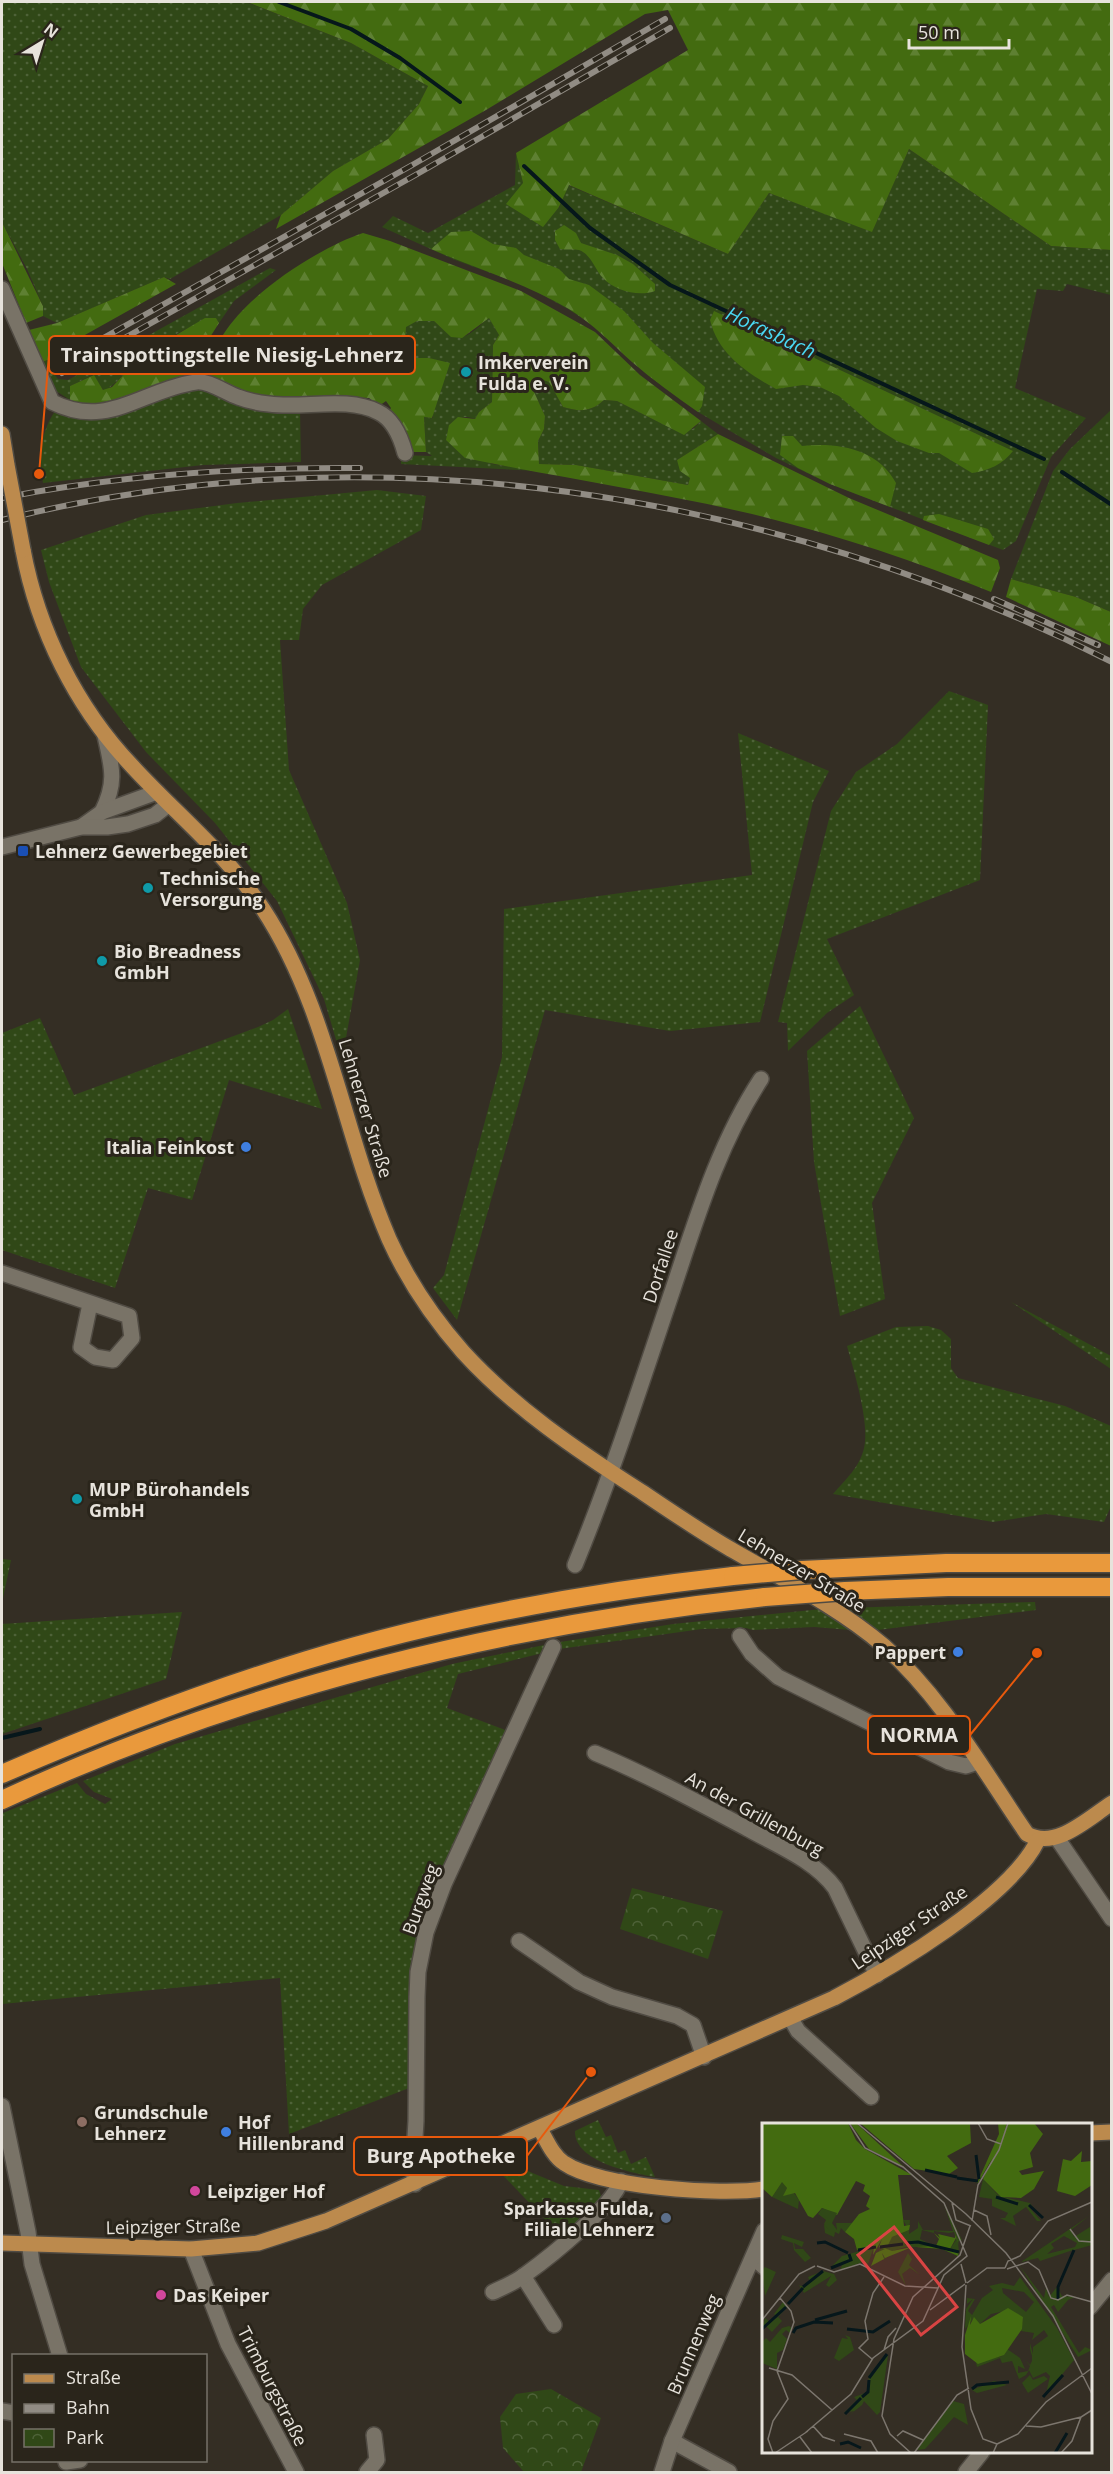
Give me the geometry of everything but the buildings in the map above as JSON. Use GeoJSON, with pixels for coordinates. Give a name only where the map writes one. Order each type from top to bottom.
{"type":"FeatureCollection","features":[{"type":"Feature","properties":{"kind":"highway"},"geometry":{"type":"LineString","coordinates":[[2,1774],[100,1733],[298,1663],[426,1628],[618,1592],[733,1576],[946,1563],[1112,1563]]}},
{"type":"Feature","properties":{"kind":"highway"},"geometry":{"type":"LineString","coordinates":[[2,1800],[59,1774],[251,1703],[423,1655],[566,1624],[765,1597],[845,1591],[948,1587],[1112,1587]]}},
{"type":"Feature","properties":{"kind":"main road","name":"Lehnerzer Straße"},"geometry":{"type":"LineString","coordinates":[[2,434],[34,597],[47,632],[76,691],[105,736],[241,878],[269,918],[299,971],[313,1004],[370,1188],[389,1238],[424,1299],[448,1334],[495,1384],[546,1427],[610,1472],[724,1546],[838,1611],[882,1645],[917,1680],[1028,1834],[1038,1840]]}},
{"type":"Feature","properties":{"kind":"main road"},"geometry":{"type":"LineString","coordinates":[[1038,1840],[1057,1838],[1112,1803]]}},
{"type":"Feature","properties":{"kind":"main road","name":"Leipziger Straße"},"geometry":{"type":"LineString","coordinates":[[2,2243],[191,2249],[278,2238],[415,2184],[791,2019],[877,1975],[921,1947],[999,1888],[1029,1858],[1038,1840]]}},
{"type":"Feature","properties":{"kind":"main road"},"geometry":{"type":"LineString","coordinates":[[540,2129],[557,2158],[565,2164],[590,2174],[621,2181],[703,2192],[762,2190]]}},
{"type":"Feature","properties":{"kind":"main road"},"geometry":{"type":"LineString","coordinates":[[1092,2133],[1112,2132]]}},
{"type":"Feature","properties":{"kind":"street"},"geometry":{"type":"LineString","coordinates":[[2,289],[52,402],[67,409],[100,413],[199,381],[240,398],[270,405],[347,406],[380,412],[399,435],[405,453]]}},
{"type":"Feature","properties":{"kind":"street"},"geometry":{"type":"LineString","coordinates":[[102,812],[113,785],[105,736]]}},
{"type":"Feature","properties":{"kind":"street"},"geometry":{"type":"LineString","coordinates":[[81,827],[102,812],[157,792]]}},
{"type":"Feature","properties":{"kind":"street"},"geometry":{"type":"LineString","coordinates":[[2,847],[81,827],[128,824],[155,815],[169,804]]}},
{"type":"Feature","properties":{"kind":"street","name":"Dorfallee"},"geometry":{"type":"LineString","coordinates":[[610,1472],[705,1194],[739,1113],[761,1079]]}},
{"type":"Feature","properties":{"kind":"street"},"geometry":{"type":"LineString","coordinates":[[2,1273],[90,1304]]}},
{"type":"Feature","properties":{"kind":"street"},"geometry":{"type":"LineString","coordinates":[[575,1564],[610,1472]]}},
{"type":"Feature","properties":{"kind":"street"},"geometry":{"type":"LineString","coordinates":[[740,1636],[752,1654],[778,1677],[949,1762],[966,1766],[978,1762]]}},
{"type":"Feature","properties":{"kind":"street","name":"Burgweg"},"geometry":{"type":"LineString","coordinates":[[415,2184],[413,2169],[418,1972],[426,1932],[444,1884],[553,1647]]}},
{"type":"Feature","properties":{"kind":"street","name":"An der Grillenburg"},"geometry":{"type":"LineString","coordinates":[[594,1753],[647,1775],[794,1855],[826,1876],[835,1888],[877,1975]]}},
{"type":"Feature","properties":{"kind":"street"},"geometry":{"type":"LineString","coordinates":[[1057,1838],[1112,1918]]}},
{"type":"Feature","properties":{"kind":"street"},"geometry":{"type":"LineString","coordinates":[[519,1941],[579,1982],[612,1997],[677,2016],[693,2025],[704,2057]]}},
{"type":"Feature","properties":{"kind":"street"},"geometry":{"type":"LineString","coordinates":[[791,2019],[798,2031],[872,2097]]}},
{"type":"Feature","properties":{"kind":"street"},"geometry":{"type":"LineString","coordinates":[[2,2106],[32,2264],[60,2354]]}},
{"type":"Feature","properties":{"kind":"street"},"geometry":{"type":"LineString","coordinates":[[493,2292],[523,2276],[561,2245],[612,2198],[621,2181]]}},
{"type":"Feature","properties":{"kind":"street","name":"Brunnenweg"},"geometry":{"type":"LineString","coordinates":[[662,2472],[672,2441],[758,2262],[762,2241]]}},
{"type":"Feature","properties":{"kind":"street","name":"Trimburgstraße"},"geometry":{"type":"LineString","coordinates":[[191,2249],[228,2344],[296,2472]]}},
{"type":"Feature","properties":{"kind":"street"},"geometry":{"type":"LineString","coordinates":[[523,2276],[554,2325]]}},
{"type":"Feature","properties":{"kind":"street"},"geometry":{"type":"LineString","coordinates":[[1092,2305],[1112,2280]]}},
{"type":"Feature","properties":{"kind":"street"},"geometry":{"type":"LineString","coordinates":[[367,2472],[377,2460],[374,2435]]}},
{"type":"Feature","properties":{"kind":"street"},"geometry":{"type":"LineString","coordinates":[[672,2441],[729,2472]]}},
{"type":"Feature","properties":{"kind":"street"},"geometry":{"type":"LineString","coordinates":[[966,2472],[980,2453]]}},
{"type":"Feature","properties":{"kind":"green space"},"geometry":{"type":"Polygon","coordinates":[[[2,2],[246,2],[351,43],[428,86],[419,104],[388,139],[333,171],[281,215],[170,279],[164,277],[57,323],[43,316],[43,306],[27,269],[2,222],[2,2]]]}},
{"type":"Feature","properties":{"kind":"green space"},"geometry":{"type":"Polygon","coordinates":[[[247,2],[1111,2],[1111,250],[1051,246],[909,149],[872,232],[769,193],[728,254],[569,185],[559,207],[543,227],[506,204],[523,183],[516,153],[688,50],[668,10],[645,14],[486,110],[276,229],[281,215],[333,171],[388,139],[419,104],[428,86],[351,43],[247,2]]]}},
{"type":"Feature","properties":{"kind":"green space"},"geometry":{"type":"Polygon","coordinates":[[[909,149],[1051,246],[1111,250],[1111,295],[1067,284],[1063,291],[1037,289],[1015,388],[1086,418],[1051,457],[1016,541],[1003,550],[830,484],[776,458],[698,412],[645,373],[597,328],[568,309],[524,285],[455,260],[382,227],[393,216],[428,233],[515,185],[516,153],[523,183],[559,208],[568,185],[728,254],[769,193],[872,231],[909,149]]]}},
{"type":"Feature","properties":{"kind":"green space"},"geometry":{"type":"Polygon","coordinates":[[[2,222],[43,306],[43,316],[26,323],[2,263],[2,222]]]}},
{"type":"Feature","properties":{"kind":"green space"},"geometry":{"type":"Polygon","coordinates":[[[564,225],[576,233],[581,243],[617,255],[633,264],[655,284],[655,291],[635,293],[614,286],[600,275],[583,252],[560,249],[555,240],[555,231],[564,225]]]}},
{"type":"Feature","properties":{"kind":"green space"},"geometry":{"type":"Polygon","coordinates":[[[471,231],[493,244],[516,248],[524,255],[559,269],[569,279],[589,285],[624,311],[653,343],[705,387],[702,406],[698,412],[648,375],[594,327],[569,309],[518,284],[431,249],[451,232],[471,231]]]}},
{"type":"Feature","properties":{"kind":"green space"},"geometry":{"type":"Polygon","coordinates":[[[363,233],[521,291],[595,332],[640,375],[701,421],[684,435],[617,401],[604,400],[585,410],[569,409],[563,407],[549,382],[540,379],[530,383],[545,416],[544,429],[538,441],[539,464],[576,465],[688,485],[690,478],[680,471],[677,460],[718,434],[849,498],[998,560],[1000,568],[991,592],[873,548],[752,514],[465,458],[446,440],[449,425],[458,417],[475,419],[479,412],[492,402],[493,345],[499,335],[489,318],[462,338],[451,337],[434,321],[417,321],[406,327],[405,346],[411,358],[429,358],[450,363],[432,418],[424,417],[426,452],[407,452],[387,413],[391,408],[386,401],[379,406],[369,398],[321,396],[320,403],[238,394],[211,377],[214,355],[225,332],[243,310],[292,270],[342,241],[363,233]]]}},
{"type":"Feature","properties":{"kind":"green space"},"geometry":{"type":"Polygon","coordinates":[[[270,268],[276,270],[234,301],[219,323],[216,318],[209,319],[189,327],[147,351],[104,391],[93,375],[70,386],[70,400],[53,389],[40,363],[57,356],[51,370],[58,379],[68,380],[270,268]]]}},
{"type":"Feature","properties":{"kind":"green space"},"geometry":{"type":"Polygon","coordinates":[[[164,277],[176,284],[67,345],[57,356],[40,363],[25,331],[57,323],[164,277]]]}},
{"type":"Feature","properties":{"kind":"green space"},"geometry":{"type":"Polygon","coordinates":[[[714,311],[1013,451],[995,466],[972,473],[939,453],[929,453],[897,441],[876,428],[839,396],[820,387],[803,385],[776,389],[744,369],[727,353],[714,332],[710,320],[714,311]]]}},
{"type":"Feature","properties":{"kind":"green space"},"geometry":{"type":"Polygon","coordinates":[[[489,317],[499,335],[493,345],[492,402],[479,412],[475,419],[461,418],[449,425],[492,464],[540,471],[401,464],[401,455],[432,456],[426,452],[424,417],[433,418],[429,358],[411,358],[405,346],[406,326],[417,321],[434,321],[450,334],[462,337],[474,331],[489,317]]]}},
{"type":"Feature","properties":{"kind":"green space"},"geometry":{"type":"Polygon","coordinates":[[[205,318],[216,318],[219,323],[184,378],[112,404],[82,405],[70,400],[70,386],[94,375],[103,390],[112,387],[142,355],[205,318]]]}},
{"type":"Feature","properties":{"kind":"green space"},"geometry":{"type":"Polygon","coordinates":[[[540,379],[549,382],[563,407],[585,410],[604,400],[617,401],[661,423],[693,429],[701,421],[718,434],[677,460],[690,478],[688,485],[576,465],[539,464],[538,441],[544,429],[545,416],[530,383],[540,379]]]}},
{"type":"Feature","properties":{"kind":"green space"},"geometry":{"type":"Polygon","coordinates":[[[200,389],[237,406],[300,409],[301,462],[203,465],[43,483],[42,445],[47,427],[56,410],[200,389]]]}},
{"type":"Feature","properties":{"kind":"green space"},"geometry":{"type":"Polygon","coordinates":[[[1111,410],[1111,612],[1076,597],[1011,579],[1053,471],[1070,449],[1111,410]]]}},
{"type":"Feature","properties":{"kind":"green space"},"geometry":{"type":"Polygon","coordinates":[[[782,436],[793,436],[802,446],[829,445],[856,450],[879,462],[896,483],[890,507],[830,484],[798,468],[780,455],[782,436]]]}},
{"type":"Feature","properties":{"kind":"green space"},"geometry":{"type":"Polygon","coordinates":[[[377,490],[426,496],[421,530],[322,585],[303,609],[299,640],[280,640],[289,770],[347,903],[360,960],[342,1060],[324,999],[277,901],[215,823],[146,752],[81,667],[49,582],[41,550],[146,515],[237,503],[377,490]]]}},
{"type":"Feature","properties":{"kind":"green space"},"geometry":{"type":"Polygon","coordinates":[[[939,514],[988,529],[994,539],[989,545],[923,520],[924,516],[939,514]]]}},
{"type":"Feature","properties":{"kind":"green space"},"geometry":{"type":"Polygon","coordinates":[[[1011,579],[1076,597],[1111,612],[1111,646],[1006,597],[1011,579]]]}},
{"type":"Feature","properties":{"kind":"green space"},"geometry":{"type":"Polygon","coordinates":[[[949,691],[988,705],[980,880],[827,939],[854,995],[827,1013],[788,1051],[787,1023],[778,1022],[831,811],[856,772],[897,744],[949,691]]]}},
{"type":"Feature","properties":{"kind":"green space"},"geometry":{"type":"Polygon","coordinates":[[[738,733],[829,771],[813,802],[760,1022],[670,1031],[545,1010],[457,1320],[433,1288],[444,1275],[502,1057],[504,909],[752,875],[738,733]]]}},
{"type":"Feature","properties":{"kind":"green space"},"geometry":{"type":"Polygon","coordinates":[[[860,1006],[914,1118],[872,1203],[885,1299],[840,1316],[814,1162],[807,1051],[860,1006]]]}},
{"type":"Feature","properties":{"kind":"green space"},"geometry":{"type":"Polygon","coordinates":[[[288,1009],[322,1109],[229,1080],[192,1200],[148,1188],[115,1288],[2,1250],[2,1033],[40,1018],[74,1095],[258,1027],[288,1009]]]}},
{"type":"Feature","properties":{"kind":"green space"},"geometry":{"type":"Polygon","coordinates":[[[1011,1302],[1111,1356],[1111,1369],[1011,1302]]]}},
{"type":"Feature","properties":{"kind":"green space"},"geometry":{"type":"Polygon","coordinates":[[[928,1326],[941,1330],[951,1339],[951,1368],[958,1378],[1065,1406],[1111,1426],[1111,1506],[1104,1522],[1046,1514],[993,1522],[833,1494],[852,1473],[864,1448],[865,1425],[847,1346],[896,1327],[928,1326]]]}},
{"type":"Feature","properties":{"kind":"green space"},"geometry":{"type":"Polygon","coordinates":[[[2,1559],[11,1560],[2,1603],[2,1559]]]}},
{"type":"Feature","properties":{"kind":"green space"},"geometry":{"type":"Polygon","coordinates":[[[1035,1602],[1036,1610],[878,1630],[844,1608],[1035,1602]]]}},
{"type":"Feature","properties":{"kind":"green space"},"geometry":{"type":"Polygon","coordinates":[[[822,1609],[851,1630],[814,1627],[753,1630],[746,1628],[702,1629],[559,1649],[458,1674],[447,1708],[511,1732],[423,1932],[412,2087],[289,2134],[280,1978],[2,2004],[3,1813],[77,1783],[86,1794],[105,1804],[112,1799],[94,1792],[83,1781],[175,1744],[452,1664],[554,1643],[673,1624],[822,1609]]]}},
{"type":"Feature","properties":{"kind":"green space"},"geometry":{"type":"Polygon","coordinates":[[[182,1612],[166,1679],[2,1734],[2,1624],[182,1612]]]}},
{"type":"Feature","properties":{"kind":"green space"},"geometry":{"type":"Polygon","coordinates":[[[632,1888],[723,1911],[708,1959],[620,1929],[632,1888]]]}},
{"type":"Feature","properties":{"kind":"green space"},"geometry":{"type":"Polygon","coordinates":[[[598,2120],[606,2137],[611,2135],[618,2153],[625,2150],[631,2164],[646,2157],[655,2177],[606,2164],[584,2151],[577,2142],[575,2131],[598,2120]]]}},
{"type":"Feature","properties":{"kind":"green space"},"geometry":{"type":"Polygon","coordinates":[[[518,2167],[564,2186],[599,2190],[602,2199],[561,2236],[496,2168],[518,2167]]]}},
{"type":"Feature","properties":{"kind":"green space"},"geometry":{"type":"Polygon","coordinates":[[[551,2389],[601,2418],[581,2472],[524,2472],[503,2448],[500,2417],[516,2394],[551,2389]]]}},
{"type":"Feature","properties":{"kind":"waterway","name":"Horasbach"},"geometry":{"type":"LineString","coordinates":[[279,2],[351,29],[400,58],[460,102]]}},
{"type":"Feature","properties":{"kind":"waterway","name":"Horasbach"},"geometry":{"type":"LineString","coordinates":[[524,166],[590,228],[670,285],[1044,459]]}},
{"type":"Feature","properties":{"kind":"waterway","name":"Horasbach"},"geometry":{"type":"LineString","coordinates":[[1062,472],[1112,505]]}},
{"type":"Feature","properties":{"kind":"waterway"},"geometry":{"type":"LineString","coordinates":[[2,1738],[40,1729]]}},
{"type":"Feature","properties":{"kind":"railway"},"geometry":{"type":"LineString","coordinates":[[57,364],[414,164],[665,19]]}},
{"type":"Feature","properties":{"kind":"railway"},"geometry":{"type":"LineString","coordinates":[[62,373],[419,173],[670,28]]}},
{"type":"Feature","properties":{"kind":"railway"},"geometry":{"type":"LineString","coordinates":[[2,498],[91,483],[180,474],[270,469],[360,468]]}},
{"type":"Feature","properties":{"kind":"railway"},"geometry":{"type":"LineString","coordinates":[[2,520],[142,492],[284,479],[426,479],[569,492],[710,517],[848,555],[982,603],[1112,662]]}},
{"type":"Feature","properties":{"kind":"railway"},"geometry":{"type":"LineString","coordinates":[[994,599],[1098,645]]}},
{"type":"Feature","properties":{"kind":"place","name":"Imkerverein Fulda e. V."},"geometry":{"type":"Point","coordinates":[466,372]}},
{"type":"Feature","properties":{"kind":"place","name":"Trainspottingstelle Niesig-Lehnerz"},"geometry":{"type":"Point","coordinates":[39,474]}},
{"type":"Feature","properties":{"kind":"place","name":"Lehnerz Gewerbegebiet"},"geometry":{"type":"Point","coordinates":[23,851]}},
{"type":"Feature","properties":{"kind":"place","name":"Technische Versorgung"},"geometry":{"type":"Point","coordinates":[148,888]}},
{"type":"Feature","properties":{"kind":"place","name":"Bio Breadness GmbH"},"geometry":{"type":"Point","coordinates":[102,961]}},
{"type":"Feature","properties":{"kind":"place","name":"Italia Feinkost"},"geometry":{"type":"Point","coordinates":[246,1147]}},
{"type":"Feature","properties":{"kind":"place","name":"MUP Bürohandels GmbH"},"geometry":{"type":"Point","coordinates":[77,1499]}},
{"type":"Feature","properties":{"kind":"place","name":"Pappert"},"geometry":{"type":"Point","coordinates":[958,1652]}},
{"type":"Feature","properties":{"kind":"place","name":"NORMA"},"geometry":{"type":"Point","coordinates":[1037,1653]}},
{"type":"Feature","properties":{"kind":"place","name":"Burg Apotheke"},"geometry":{"type":"Point","coordinates":[591,2072]}},
{"type":"Feature","properties":{"kind":"place","name":"Grundschule Lehnerz"},"geometry":{"type":"Point","coordinates":[82,2122]}},
{"type":"Feature","properties":{"kind":"place","name":"Hof Hillenbrand"},"geometry":{"type":"Point","coordinates":[226,2132]}},
{"type":"Feature","properties":{"kind":"place","name":"Leipziger Hof"},"geometry":{"type":"Point","coordinates":[195,2191]}},
{"type":"Feature","properties":{"kind":"place","name":"Sparkasse Fulda, Filiale Lehnerz"},"geometry":{"type":"Point","coordinates":[666,2218]}},
{"type":"Feature","properties":{"kind":"place","name":"Das Keiper"},"geometry":{"type":"Point","coordinates":[161,2295]}}]}
